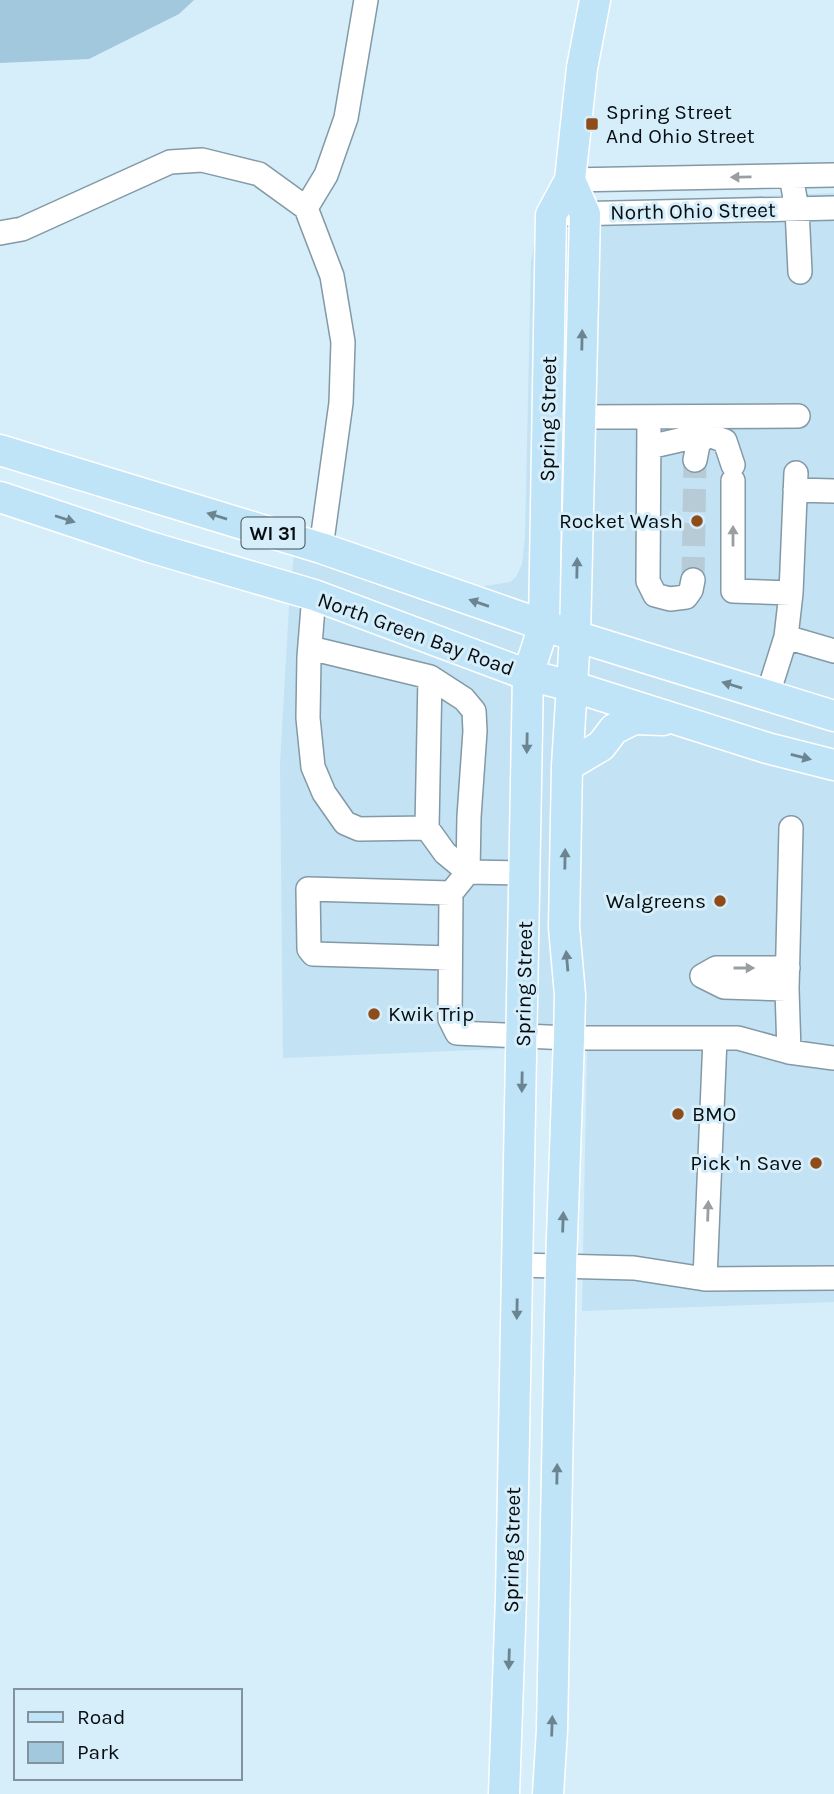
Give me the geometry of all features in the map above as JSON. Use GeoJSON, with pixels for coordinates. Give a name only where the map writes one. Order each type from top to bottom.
{"type":"FeatureCollection","features":[{"type":"Feature","properties":{"kind":"main road","name":"Spring Street"},"geometry":{"type":"LineString","coordinates":[[504,1794],[523,1037],[528,675],[544,625],[551,215],[570,180],[582,68],[595,0]]}},
{"type":"Feature","properties":{"kind":"main road","name":"Spring Street"},"geometry":{"type":"LineString","coordinates":[[548,1794],[552,1730],[561,1266],[570,995],[564,927],[567,766],[575,636],[585,214],[570,180]]}},
{"type":"Feature","properties":{"kind":"main road","name":"WI 31"},"geometry":{"type":"LineString","coordinates":[[0,450],[321,548],[575,636],[834,716]]}},
{"type":"Feature","properties":{"kind":"main road","name":"North Green Bay Road"},"geometry":{"type":"LineString","coordinates":[[0,497],[150,547],[314,596],[528,675],[572,686],[767,748],[834,765]]}},
{"type":"Feature","properties":{"kind":"main road"},"geometry":{"type":"LineString","coordinates":[[567,766],[601,746],[614,729],[634,719],[678,720]]}},
{"type":"Feature","properties":{"kind":"main road"},"geometry":{"type":"LineString","coordinates":[[512,1524],[556,1524]]}},
{"type":"Feature","properties":{"kind":"street"},"geometry":{"type":"LineString","coordinates":[[306,208],[326,174],[346,118],[366,0]]}},
{"type":"Feature","properties":{"kind":"street"},"geometry":{"type":"LineString","coordinates":[[0,233],[22,229],[170,162],[202,160],[259,174],[306,208],[332,276],[343,342],[341,403],[321,548]]}},
{"type":"Feature","properties":{"kind":"street","name":"North Ohio Street"},"geometry":{"type":"LineString","coordinates":[[570,180],[834,175]]}},
{"type":"Feature","properties":{"kind":"street"},"geometry":{"type":"LineString","coordinates":[[791,176],[797,209],[800,272]]}},
{"type":"Feature","properties":{"kind":"street"},"geometry":{"type":"LineString","coordinates":[[689,178],[689,212]]}},
{"type":"Feature","properties":{"kind":"street","name":"North Ohio Street"},"geometry":{"type":"LineString","coordinates":[[551,215],[834,208]]}},
{"type":"Feature","properties":{"kind":"street"},"geometry":{"type":"LineString","coordinates":[[580,417],[798,416]]}},
{"type":"Feature","properties":{"kind":"street"},"geometry":{"type":"LineString","coordinates":[[649,417],[648,581],[655,595],[670,599],[686,597],[693,580]]}},
{"type":"Feature","properties":{"kind":"street"},"geometry":{"type":"LineString","coordinates":[[649,447],[706,434],[725,441],[733,473],[733,591],[791,593]]}},
{"type":"Feature","properties":{"kind":"street"},"geometry":{"type":"LineString","coordinates":[[695,460],[698,445],[706,434]]}},
{"type":"Feature","properties":{"kind":"street"},"geometry":{"type":"LineString","coordinates":[[767,696],[786,637],[791,593],[796,481],[834,491]]}},
{"type":"Feature","properties":{"kind":"street"},"geometry":{"type":"LineString","coordinates":[[314,596],[308,718],[313,767],[324,793],[345,823],[359,829],[427,828]]}},
{"type":"Feature","properties":{"kind":"street"},"geometry":{"type":"LineString","coordinates":[[786,637],[834,651]]}},
{"type":"Feature","properties":{"kind":"street"},"geometry":{"type":"LineString","coordinates":[[310,648],[430,677],[464,699],[474,711],[468,872],[451,893],[450,1018],[457,1033],[569,1038],[738,1038],[789,1052],[834,1058]]}},
{"type":"Feature","properties":{"kind":"street"},"geometry":{"type":"LineString","coordinates":[[430,677],[427,828],[444,853],[468,872],[526,873]]}},
{"type":"Feature","properties":{"kind":"street"},"geometry":{"type":"LineString","coordinates":[[789,1052],[791,828]]}},
{"type":"Feature","properties":{"kind":"street"},"geometry":{"type":"LineString","coordinates":[[450,958],[313,954],[309,949],[308,889],[451,893]]}},
{"type":"Feature","properties":{"kind":"street"},"geometry":{"type":"LineString","coordinates":[[702,976],[716,968],[788,978]]}},
{"type":"Feature","properties":{"kind":"street"},"geometry":{"type":"LineString","coordinates":[[705,1279],[715,1038]]}},
{"type":"Feature","properties":{"kind":"street"},"geometry":{"type":"LineString","coordinates":[[518,1265],[634,1268],[705,1279],[834,1278]]}},
{"type":"Feature","properties":{"kind":"shaded area"},"geometry":{"type":"Polygon","coordinates":[[[834,193],[834,1302],[582,1311],[587,1048],[283,1058],[280,764],[296,529],[466,585],[479,587],[510,582],[516,577],[522,564],[525,537],[531,262],[541,205],[834,193]]]}},
{"type":"Feature","properties":{"kind":"green space"},"geometry":{"type":"Polygon","coordinates":[[[0,0],[194,0],[179,14],[89,59],[0,63],[0,0]]]}},
{"type":"Feature","properties":{"kind":"tunnel"},"geometry":{"type":"LineString","coordinates":[[693,580],[695,460]]}},
{"type":"Feature","properties":{"kind":"place","name":"Spring Street And Ohio Street"},"geometry":{"type":"Point","coordinates":[592,124]}},
{"type":"Feature","properties":{"kind":"place","name":"Rocket Wash"},"geometry":{"type":"Point","coordinates":[697,521]}},
{"type":"Feature","properties":{"kind":"place","name":"Walgreens"},"geometry":{"type":"Point","coordinates":[720,901]}},
{"type":"Feature","properties":{"kind":"place","name":"Kwik Trip"},"geometry":{"type":"Point","coordinates":[374,1014]}},
{"type":"Feature","properties":{"kind":"place","name":"BMO"},"geometry":{"type":"Point","coordinates":[678,1114]}},
{"type":"Feature","properties":{"kind":"place","name":"Pick 'n Save"},"geometry":{"type":"Point","coordinates":[816,1163]}}]}
